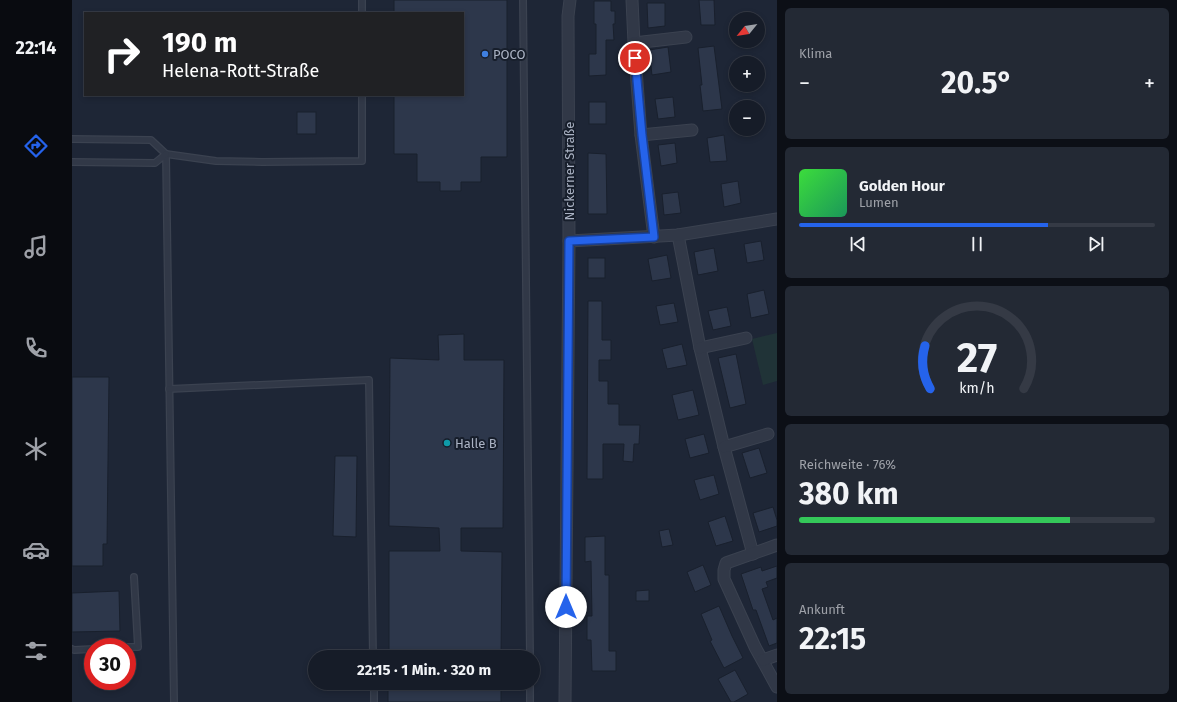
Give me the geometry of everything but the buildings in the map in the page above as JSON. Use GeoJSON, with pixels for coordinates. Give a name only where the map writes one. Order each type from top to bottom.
{"type":"FeatureCollection","features":[{"type":"Feature","properties":{"kind":"street","name":"Nickerner Straße"},"geometry":{"type":"LineString","coordinates":[[565,702],[569,241],[568,16],[570,0]]}},
{"type":"Feature","properties":{"kind":"street"},"geometry":{"type":"LineString","coordinates":[[632,0],[642,135],[654,237]]}},
{"type":"Feature","properties":{"kind":"street"},"geometry":{"type":"LineString","coordinates":[[634,43],[686,37]]}},
{"type":"Feature","properties":{"kind":"street"},"geometry":{"type":"LineString","coordinates":[[642,135],[692,130]]}},
{"type":"Feature","properties":{"kind":"street"},"geometry":{"type":"LineString","coordinates":[[569,241],[678,235],[777,219]]}},
{"type":"Feature","properties":{"kind":"street"},"geometry":{"type":"LineString","coordinates":[[678,235],[700,348],[724,447],[753,554]]}},
{"type":"Feature","properties":{"kind":"street"},"geometry":{"type":"LineString","coordinates":[[700,348],[746,338]]}},
{"type":"Feature","properties":{"kind":"street"},"geometry":{"type":"LineString","coordinates":[[724,447],[768,434]]}},
{"type":"Feature","properties":{"kind":"street"},"geometry":{"type":"LineString","coordinates":[[777,545],[726,562],[724,570],[724,579],[755,647],[777,687]]}},
{"type":"Feature","properties":{"kind":"street"},"geometry":{"type":"LineString","coordinates":[[763,660],[777,655]]}},
{"type":"Feature","properties":{"kind":"lane"},"geometry":{"type":"LineString","coordinates":[[362,0],[362,12]]}},
{"type":"Feature","properties":{"kind":"lane"},"geometry":{"type":"LineString","coordinates":[[524,0],[530,650]]}},
{"type":"Feature","properties":{"kind":"lane"},"geometry":{"type":"LineString","coordinates":[[72,139],[151,140],[166,154],[216,162],[362,161],[362,96]]}},
{"type":"Feature","properties":{"kind":"lane"},"geometry":{"type":"LineString","coordinates":[[72,162],[155,163],[166,154]]}},
{"type":"Feature","properties":{"kind":"lane"},"geometry":{"type":"LineString","coordinates":[[166,154],[174,702]]}},
{"type":"Feature","properties":{"kind":"lane"},"geometry":{"type":"LineString","coordinates":[[169,390],[369,380],[373,650]]}},
{"type":"Feature","properties":{"kind":"lane"},"geometry":{"type":"LineString","coordinates":[[134,577],[138,647],[136,647]]}},
{"type":"Feature","properties":{"kind":"lane"},"geometry":{"type":"LineString","coordinates":[[72,649],[84,649]]}},
{"type":"Feature","properties":{"kind":"lane"},"geometry":{"type":"LineString","coordinates":[[374,690],[374,702]]}},
{"type":"Feature","properties":{"kind":"lane"},"geometry":{"type":"LineString","coordinates":[[530,690],[530,702]]}},
{"type":"Feature","properties":{"kind":"green space"},"geometry":{"type":"Polygon","coordinates":[[[777,333],[777,381],[763,385],[752,339],[777,333]]]}},
{"type":"Feature","properties":{"kind":"place","name":"POCO"},"geometry":{"type":"Point","coordinates":[485,54]}},
{"type":"Feature","properties":{"kind":"place","name":"Halle B"},"geometry":{"type":"Point","coordinates":[447,443]}},
{"type":"Feature","properties":{"kind":"route"},"geometry":{"type":"LineString","coordinates":[[566,607],[569,241],[654,237],[635,58]]}}]}
